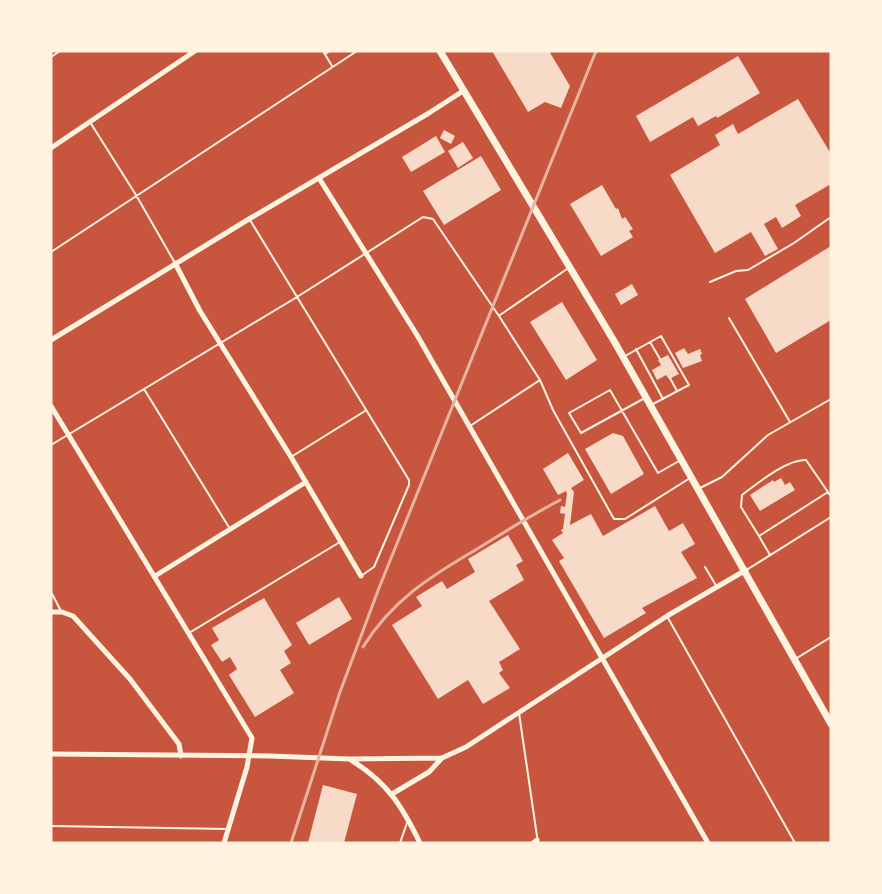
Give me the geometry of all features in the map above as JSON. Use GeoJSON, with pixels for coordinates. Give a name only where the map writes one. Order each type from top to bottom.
{"type":"FeatureCollection","features":[{"type":"Feature","properties":{"kind":"street"},"geometry":{"type":"LineString","coordinates":[[51,148],[195,51]]}},
{"type":"Feature","properties":{"kind":"street"},"geometry":{"type":"LineString","coordinates":[[440,51],[623,357],[746,570],[831,724]]}},
{"type":"Feature","properties":{"kind":"street"},"geometry":{"type":"LineString","coordinates":[[51,340],[175,263],[429,114],[463,91]]}},
{"type":"Feature","properties":{"kind":"street"},"geometry":{"type":"LineString","coordinates":[[319,178],[417,335],[708,843]]}},
{"type":"Feature","properties":{"kind":"street"},"geometry":{"type":"LineString","coordinates":[[175,263],[200,311],[291,457],[361,576]]}},
{"type":"Feature","properties":{"kind":"street"},"geometry":{"type":"LineString","coordinates":[[51,406],[252,738],[250,755],[225,843]]}},
{"type":"Feature","properties":{"kind":"street"},"geometry":{"type":"LineString","coordinates":[[155,576],[306,482]]}},
{"type":"Feature","properties":{"kind":"street"},"geometry":{"type":"LineString","coordinates":[[392,794],[429,772],[442,758],[466,747],[667,616],[746,570]]}},
{"type":"Feature","properties":{"kind":"street"},"geometry":{"type":"LineString","coordinates":[[51,612],[62,612],[73,616],[130,679],[179,744],[181,756]]}},
{"type":"Feature","properties":{"kind":"street"},"geometry":{"type":"LineString","coordinates":[[51,754],[250,755],[349,759],[442,758]]}},
{"type":"Feature","properties":{"kind":"street"},"geometry":{"type":"LineString","coordinates":[[349,759],[370,772],[392,794],[420,843]]}},
{"type":"Feature","properties":{"kind":"lane"},"geometry":{"type":"LineString","coordinates":[[51,57],[60,51]]}},
{"type":"Feature","properties":{"kind":"lane"},"geometry":{"type":"LineString","coordinates":[[330,51],[324,53],[333,68]]}},
{"type":"Feature","properties":{"kind":"lane"},"geometry":{"type":"LineString","coordinates":[[51,252],[357,51]]}},
{"type":"Feature","properties":{"kind":"lane"},"geometry":{"type":"LineString","coordinates":[[90,122],[175,263]]}},
{"type":"Feature","properties":{"kind":"lane"},"geometry":{"type":"LineString","coordinates":[[51,445],[297,297],[423,217],[433,219],[540,380],[553,410],[614,519],[625,519],[692,477]]}},
{"type":"Feature","properties":{"kind":"lane"},"geometry":{"type":"LineString","coordinates":[[710,282],[736,271],[748,270],[794,243],[831,217]]}},
{"type":"Feature","properties":{"kind":"lane"},"geometry":{"type":"LineString","coordinates":[[249,219],[409,480],[374,567],[361,576]]}},
{"type":"Feature","properties":{"kind":"lane"},"geometry":{"type":"LineString","coordinates":[[499,316],[569,267]]}},
{"type":"Feature","properties":{"kind":"lane"},"geometry":{"type":"LineString","coordinates":[[729,318],[790,422]]}},
{"type":"Feature","properties":{"kind":"lane"},"geometry":{"type":"LineString","coordinates":[[623,357],[661,336],[688,385],[650,405]]}},
{"type":"Feature","properties":{"kind":"lane"},"geometry":{"type":"LineString","coordinates":[[650,342],[660,359]]}},
{"type":"Feature","properties":{"kind":"lane"},"geometry":{"type":"LineString","coordinates":[[636,350],[663,399]]}},
{"type":"Feature","properties":{"kind":"lane"},"geometry":{"type":"LineString","coordinates":[[670,378],[677,391]]}},
{"type":"Feature","properties":{"kind":"lane"},"geometry":{"type":"LineString","coordinates":[[469,427],[540,380]]}},
{"type":"Feature","properties":{"kind":"lane"},"geometry":{"type":"LineString","coordinates":[[144,389],[230,530]]}},
{"type":"Feature","properties":{"kind":"lane"},"geometry":{"type":"LineString","coordinates":[[646,397],[621,410],[581,433],[569,413],[610,390],[621,410],[658,473],[682,460]]}},
{"type":"Feature","properties":{"kind":"lane"},"geometry":{"type":"LineString","coordinates":[[698,489],[722,477],[768,435],[831,399]]}},
{"type":"Feature","properties":{"kind":"lane"},"geometry":{"type":"LineString","coordinates":[[291,457],[366,410]]}},
{"type":"Feature","properties":{"kind":"lane"},"geometry":{"type":"LineString","coordinates":[[770,555],[741,507],[742,495],[797,459],[806,460],[831,497]]}},
{"type":"Feature","properties":{"kind":"lane"},"geometry":{"type":"LineString","coordinates":[[759,536],[828,492]]}},
{"type":"Feature","properties":{"kind":"lane"},"geometry":{"type":"LineString","coordinates":[[746,570],[831,517]]}},
{"type":"Feature","properties":{"kind":"lane"},"geometry":{"type":"LineString","coordinates":[[189,633],[340,542]]}},
{"type":"Feature","properties":{"kind":"lane"},"geometry":{"type":"LineString","coordinates":[[705,567],[717,587]]}},
{"type":"Feature","properties":{"kind":"lane"},"geometry":{"type":"LineString","coordinates":[[51,592],[62,612]]}},
{"type":"Feature","properties":{"kind":"lane"},"geometry":{"type":"LineString","coordinates":[[667,616],[795,843]]}},
{"type":"Feature","properties":{"kind":"lane"},"geometry":{"type":"LineString","coordinates":[[794,659],[831,637]]}},
{"type":"Feature","properties":{"kind":"lane"},"geometry":{"type":"LineString","coordinates":[[519,713],[536,842]]}},
{"type":"Feature","properties":{"kind":"lane"},"geometry":{"type":"LineString","coordinates":[[400,843],[408,819]]}},
{"type":"Feature","properties":{"kind":"lane"},"geometry":{"type":"LineString","coordinates":[[51,826],[228,829]]}},
{"type":"Feature","properties":{"kind":"building"},"geometry":{"type":"Polygon","coordinates":[[[492,51],[549,51],[570,86],[561,108],[545,102],[528,112],[492,51]]]}},
{"type":"Feature","properties":{"kind":"building"},"geometry":{"type":"Polygon","coordinates":[[[738,56],[760,93],[717,118],[716,116],[698,126],[693,117],[650,142],[636,116],[738,56]]]}},
{"type":"Feature","properties":{"kind":"building"},"geometry":{"type":"Polygon","coordinates":[[[798,99],[831,154],[831,184],[795,205],[801,216],[782,228],[776,217],[764,224],[778,249],[765,256],[751,232],[715,253],[670,175],[720,145],[715,135],[733,124],[738,134],[798,99]]]}},
{"type":"Feature","properties":{"kind":"building"},"geometry":{"type":"Polygon","coordinates":[[[444,130],[455,136],[451,144],[440,138],[444,130]]]}},
{"type":"Feature","properties":{"kind":"building"},"geometry":{"type":"Polygon","coordinates":[[[436,136],[445,152],[411,172],[402,157],[436,136]]]}},
{"type":"Feature","properties":{"kind":"building"},"geometry":{"type":"Polygon","coordinates":[[[463,142],[473,158],[458,168],[448,151],[463,142]]]}},
{"type":"Feature","properties":{"kind":"building"},"geometry":{"type":"Polygon","coordinates":[[[481,156],[501,190],[444,225],[423,191],[481,156]]]}},
{"type":"Feature","properties":{"kind":"building"},"geometry":{"type":"Polygon","coordinates":[[[602,185],[616,209],[618,208],[622,219],[625,217],[633,229],[629,231],[633,237],[601,256],[570,204],[602,185]]]}},
{"type":"Feature","properties":{"kind":"building"},"geometry":{"type":"Polygon","coordinates":[[[831,246],[831,320],[776,353],[745,299],[831,246]]]}},
{"type":"Feature","properties":{"kind":"building"},"geometry":{"type":"Polygon","coordinates":[[[632,284],[638,295],[621,305],[615,294],[632,284]]]}},
{"type":"Feature","properties":{"kind":"building"},"geometry":{"type":"Polygon","coordinates":[[[562,302],[597,360],[566,380],[530,322],[562,302]]]}},
{"type":"Feature","properties":{"kind":"building"},"geometry":{"type":"Polygon","coordinates":[[[684,348],[688,354],[700,349],[702,361],[683,368],[675,353],[684,348]]]}},
{"type":"Feature","properties":{"kind":"building"},"geometry":{"type":"Polygon","coordinates":[[[668,355],[679,374],[669,379],[666,375],[657,380],[652,370],[661,365],[658,360],[668,355]]]}},
{"type":"Feature","properties":{"kind":"building"},"geometry":{"type":"Polygon","coordinates":[[[613,433],[623,436],[644,474],[611,494],[585,449],[613,433]]]}},
{"type":"Feature","properties":{"kind":"building"},"geometry":{"type":"Polygon","coordinates":[[[568,453],[584,480],[571,488],[574,492],[570,525],[591,514],[603,536],[655,506],[669,531],[683,523],[695,544],[681,552],[697,578],[642,608],[646,613],[604,638],[559,561],[564,558],[552,540],[563,533],[561,530],[565,514],[560,513],[561,506],[565,507],[567,494],[566,491],[558,495],[543,469],[568,453]]]}},
{"type":"Feature","properties":{"kind":"building"},"geometry":{"type":"Polygon","coordinates":[[[781,478],[785,485],[790,482],[795,490],[760,511],[750,495],[773,480],[774,482],[781,478]]]}},
{"type":"Feature","properties":{"kind":"building"},"geometry":{"type":"Polygon","coordinates":[[[508,535],[523,561],[516,565],[524,580],[489,601],[520,649],[499,662],[503,670],[499,673],[510,688],[483,704],[468,680],[438,699],[392,625],[422,606],[416,597],[442,581],[447,589],[475,572],[468,559],[508,535]]]}},
{"type":"Feature","properties":{"kind":"building"},"geometry":{"type":"Polygon","coordinates":[[[339,597],[352,619],[309,645],[296,623],[339,597]]]}},
{"type":"Feature","properties":{"kind":"building"},"geometry":{"type":"Polygon","coordinates":[[[264,598],[292,645],[284,651],[291,663],[280,670],[294,693],[255,717],[229,675],[237,669],[230,657],[222,662],[211,645],[219,640],[212,628],[264,598]]]}},
{"type":"Feature","properties":{"kind":"building"},"geometry":{"type":"Polygon","coordinates":[[[323,785],[357,794],[344,843],[308,843],[323,785]]]}},
{"type":"Feature","properties":{"kind":"railway"},"geometry":{"type":"LineString","coordinates":[[291,843],[340,692],[379,588],[596,51]]}},
{"type":"Feature","properties":{"kind":"railway"},"geometry":{"type":"LineString","coordinates":[[363,647],[374,630],[400,602],[428,579],[560,500]]}}]}
